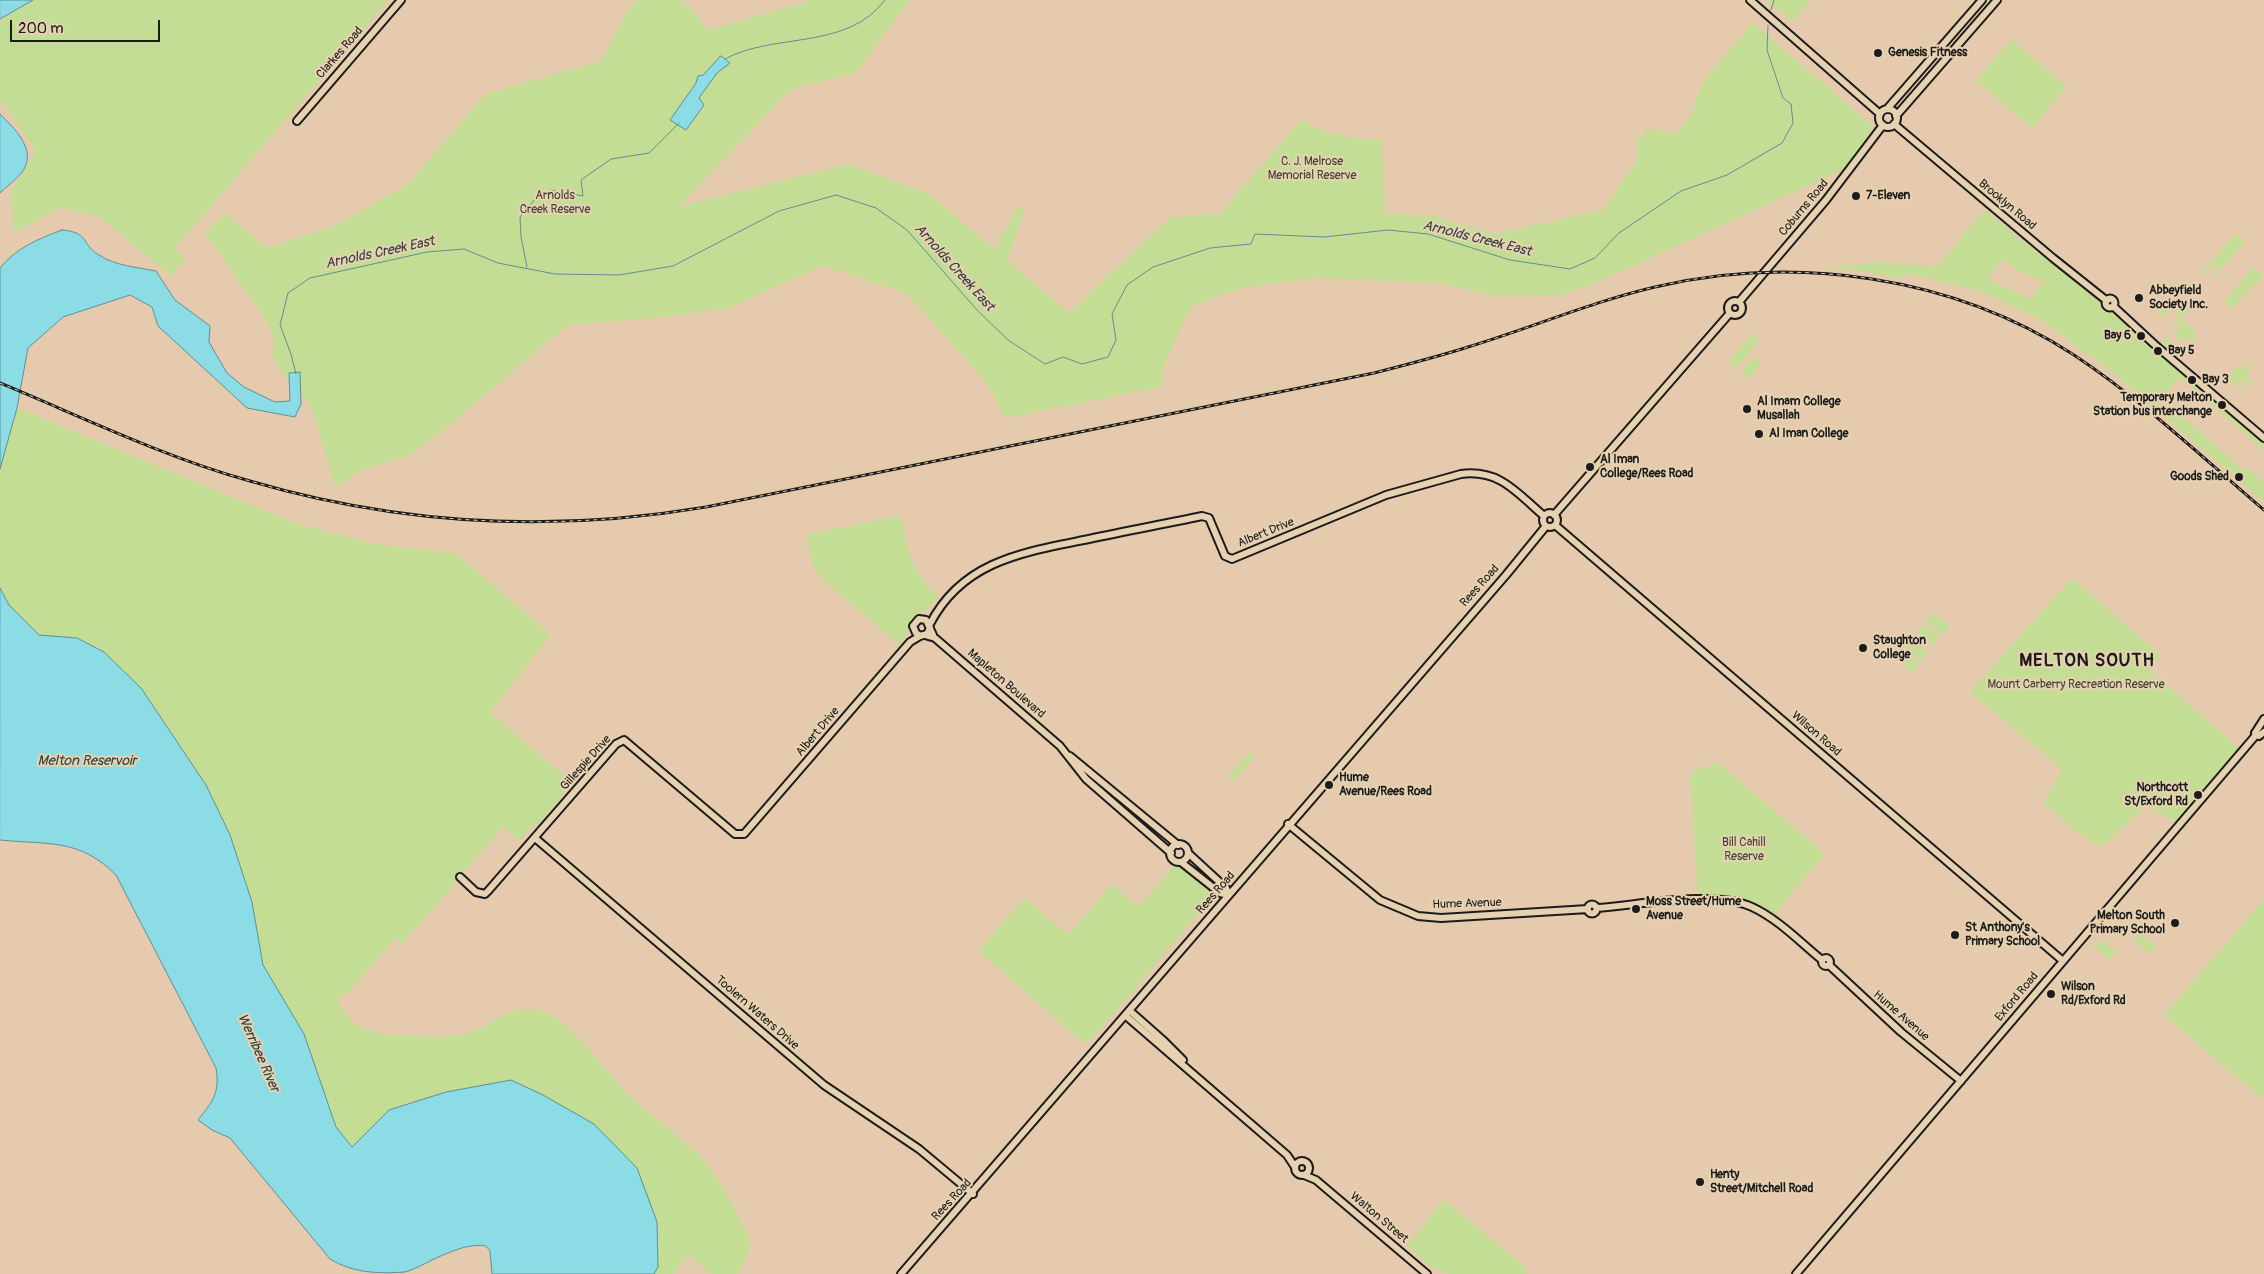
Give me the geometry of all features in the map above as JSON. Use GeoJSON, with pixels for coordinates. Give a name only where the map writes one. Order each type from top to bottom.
{"type":"FeatureCollection","features":[{"type":"Feature","properties":{"kind":"street","name":"Clarkes Road"},"geometry":{"type":"LineString","coordinates":[[296,121],[401,0]]}},
{"type":"Feature","properties":{"kind":"street"},"geometry":{"type":"LineString","coordinates":[[1750,0],[1880,114],[1880,121],[1883,125],[1889,126],[1894,124],[1896,116],[1997,0]]}},
{"type":"Feature","properties":{"kind":"street"},"geometry":{"type":"LineString","coordinates":[[1880,114],[1887,109],[1982,0]]}},
{"type":"Feature","properties":{"kind":"street"},"geometry":{"type":"LineString","coordinates":[[1887,109],[1893,111],[1896,116]]}},
{"type":"Feature","properties":{"kind":"street","name":"Brooklyn Road"},"geometry":{"type":"LineString","coordinates":[[1894,124],[2052,258],[2106,301],[2107,306],[2114,306],[2154,344],[2264,438]]}},
{"type":"Feature","properties":{"kind":"street","name":"Coburns Road"},"geometry":{"type":"LineString","coordinates":[[1554,515],[1730,313],[1740,312],[1742,308],[1739,302],[1826,200],[1883,125]]}},
{"type":"Feature","properties":{"kind":"street","name":"Albert Drive"},"geometry":{"type":"LineString","coordinates":[[923,619],[934,613],[958,587],[991,564],[1022,553],[1205,516],[1211,520],[1225,556],[1232,559],[1386,496],[1473,472],[1495,477],[1505,482],[1544,516]]}},
{"type":"Feature","properties":{"kind":"street"},"geometry":{"type":"LineString","coordinates":[[1548,514],[1554,515],[1556,519],[1555,525],[1551,527],[1546,526],[1543,522],[1544,516],[1548,514]]}},
{"type":"Feature","properties":{"kind":"street","name":"Wilson Road"},"geometry":{"type":"LineString","coordinates":[[1555,525],[2063,960]]}},
{"type":"Feature","properties":{"kind":"street","name":"Rees Road"},"geometry":{"type":"LineString","coordinates":[[902,1274],[973,1194],[1288,824],[1506,576],[1546,526]]}},
{"type":"Feature","properties":{"kind":"street","name":"Albert Drive"},"geometry":{"type":"LineString","coordinates":[[910,642],[932,631],[934,613]]}},
{"type":"Feature","properties":{"kind":"street"},"geometry":{"type":"LineString","coordinates":[[922,636],[914,630],[915,622],[923,619]]}},
{"type":"Feature","properties":{"kind":"street","name":"Mapleton Boulevard"},"geometry":{"type":"LineString","coordinates":[[923,619],[932,631],[1069,756],[1178,845]]}},
{"type":"Feature","properties":{"kind":"street","name":"Albert Drive"},"geometry":{"type":"LineString","coordinates":[[742,835],[760,817],[910,642],[914,630]]}},
{"type":"Feature","properties":{"kind":"street","name":"Exford Road"},"geometry":{"type":"LineString","coordinates":[[2256,736],[2256,730],[2264,719]]}},
{"type":"Feature","properties":{"kind":"street","name":"Exford Road"},"geometry":{"type":"LineString","coordinates":[[1796,1274],[2256,736],[2260,736],[2264,732]]}},
{"type":"Feature","properties":{"kind":"street","name":"Gillespie Drive"},"geometry":{"type":"LineString","coordinates":[[460,877],[476,892],[485,894],[616,744],[624,740],[735,834],[742,835]]}},
{"type":"Feature","properties":{"kind":"street","name":"Mapleton Boulevard"},"geometry":{"type":"LineString","coordinates":[[1069,756],[1086,779],[1171,853]]}},
{"type":"Feature","properties":{"kind":"street","name":"Hume Avenue"},"geometry":{"type":"LineString","coordinates":[[1288,824],[1380,900],[1418,916],[1441,918],[1588,909],[1592,914],[1597,908],[1695,900],[1736,901],[1751,907],[1772,920],[1822,960],[1823,965],[1829,965],[1901,1032],[1961,1081]]}},
{"type":"Feature","properties":{"kind":"street","name":"Toolern Waters Drive"},"geometry":{"type":"LineString","coordinates":[[535,838],[824,1085],[919,1149],[973,1194]]}},
{"type":"Feature","properties":{"kind":"street"},"geometry":{"type":"LineString","coordinates":[[1178,845],[1185,847],[1188,854],[1226,888],[1228,895],[1220,894],[1181,862],[1174,860],[1171,853],[1173,848],[1178,845]]}},
{"type":"Feature","properties":{"kind":"street"},"geometry":{"type":"LineString","coordinates":[[1181,862],[1186,859],[1188,854]]}},
{"type":"Feature","properties":{"kind":"street"},"geometry":{"type":"LineString","coordinates":[[1128,1013],[1176,1051],[1189,1069],[1287,1155],[1298,1173],[1304,1175],[1309,1167],[1306,1162],[1287,1155]]}},
{"type":"Feature","properties":{"kind":"street"},"geometry":{"type":"LineString","coordinates":[[1295,1167],[1300,1161]]}},
{"type":"Feature","properties":{"kind":"street","name":"Walton Street"},"geometry":{"type":"LineString","coordinates":[[1309,1167],[1316,1180]]}},
{"type":"Feature","properties":{"kind":"street","name":"Walton Street"},"geometry":{"type":"LineString","coordinates":[[1304,1175],[1316,1180],[1427,1274]]}},
{"type":"Feature","properties":{"kind":"green space"},"geometry":{"type":"Polygon","coordinates":[[[27,0],[388,1],[175,248],[185,260],[171,276],[98,216],[60,208],[14,233],[10,193],[36,150],[0,100],[0,22],[27,0]]]}},
{"type":"Feature","properties":{"kind":"green space","name":"Arnolds Creek Reserve"},"geometry":{"type":"Polygon","coordinates":[[[640,0],[682,0],[709,30],[812,0],[910,0],[856,73],[791,89],[678,207],[848,164],[929,194],[994,249],[1019,205],[1025,210],[1007,260],[1069,313],[1170,217],[1220,214],[1301,120],[1320,129],[1340,135],[1382,140],[1385,213],[1434,216],[1495,234],[1603,210],[1638,159],[1636,140],[1644,136],[1646,129],[1676,133],[1690,116],[1704,80],[1753,23],[1872,125],[1867,141],[1842,170],[1598,282],[1557,296],[1490,295],[1441,283],[1314,278],[1242,288],[1191,306],[1162,370],[1163,384],[1161,387],[1006,418],[1002,415],[994,395],[983,379],[906,293],[822,266],[729,308],[655,318],[568,325],[446,428],[410,455],[362,470],[335,487],[311,406],[281,372],[273,358],[274,336],[263,315],[205,234],[225,213],[267,248],[334,226],[407,185],[486,94],[601,61],[630,5],[640,0]]]}},
{"type":"Feature","properties":{"kind":"green space"},"geometry":{"type":"Polygon","coordinates":[[[1767,0],[1811,0],[1792,22],[1767,0]]]}},
{"type":"Feature","properties":{"kind":"green space"},"geometry":{"type":"Polygon","coordinates":[[[2011,39],[2067,86],[2032,128],[1976,81],[2011,39]]]}},
{"type":"Feature","properties":{"kind":"green space"},"geometry":{"type":"Polygon","coordinates":[[[1984,210],[2100,302],[2102,308],[2108,309],[2264,444],[2264,450],[2180,378],[2157,404],[2173,418],[2178,413],[2242,468],[2249,469],[2264,482],[2264,502],[2112,372],[2038,318],[1982,292],[1909,274],[1901,278],[1855,270],[1818,268],[1882,262],[1937,267],[1984,210]],[[2003,259],[1988,279],[2030,299],[2044,282],[2017,270],[2003,259]]]}},
{"type":"Feature","properties":{"kind":"green space"},"geometry":{"type":"Polygon","coordinates":[[[2236,233],[2245,241],[2214,277],[2212,276],[2217,269],[2214,264],[2203,276],[2201,274],[2236,233]]]}},
{"type":"Feature","properties":{"kind":"green space"},"geometry":{"type":"Polygon","coordinates":[[[2253,267],[2262,274],[2264,272],[2264,274],[2233,308],[2224,301],[2253,267]]]}},
{"type":"Feature","properties":{"kind":"green space"},"geometry":{"type":"Polygon","coordinates":[[[2153,295],[2169,309],[2167,311],[2169,314],[2166,318],[2159,314],[2165,307],[2162,305],[2156,312],[2150,301],[2145,305],[2153,295]]]}},
{"type":"Feature","properties":{"kind":"green space"},"geometry":{"type":"Polygon","coordinates":[[[2181,300],[2189,310],[2181,319],[2176,315],[2178,313],[2172,311],[2181,300]]]}},
{"type":"Feature","properties":{"kind":"green space"},"geometry":{"type":"Polygon","coordinates":[[[2181,319],[2197,333],[2195,336],[2197,337],[2193,342],[2184,337],[2179,343],[2176,333],[2181,327],[2178,325],[2166,338],[2171,343],[2167,347],[2161,342],[2181,319]]]}},
{"type":"Feature","properties":{"kind":"green space"},"geometry":{"type":"Polygon","coordinates":[[[1752,334],[1758,334],[1759,340],[1736,368],[1728,362],[1752,334]]]}},
{"type":"Feature","properties":{"kind":"green space"},"geometry":{"type":"Polygon","coordinates":[[[1753,357],[1761,364],[1749,378],[1741,371],[1753,357]]]}},
{"type":"Feature","properties":{"kind":"green space"},"geometry":{"type":"Polygon","coordinates":[[[2255,360],[2245,375],[2253,383],[2244,393],[2241,388],[2243,385],[2247,389],[2250,384],[2240,380],[2233,388],[2231,387],[2234,383],[2228,377],[2237,367],[2241,370],[2255,360]]]}},
{"type":"Feature","properties":{"kind":"green space"},"geometry":{"type":"Polygon","coordinates":[[[17,408],[295,523],[376,544],[456,553],[551,635],[490,712],[573,783],[539,824],[535,824],[520,841],[503,827],[402,944],[396,938],[348,993],[337,998],[352,1021],[372,1032],[384,1034],[457,1036],[477,1029],[502,1016],[519,1010],[529,1009],[538,1010],[563,1023],[640,1106],[693,1149],[716,1176],[751,1240],[744,1263],[737,1274],[711,1274],[689,1255],[673,1274],[654,1274],[658,1267],[389,1110],[352,1147],[336,1128],[304,1034],[263,965],[252,902],[230,835],[206,785],[166,724],[77,638],[39,636],[9,605],[0,588],[0,469],[17,408]]]}},
{"type":"Feature","properties":{"kind":"green space"},"geometry":{"type":"Polygon","coordinates":[[[899,516],[916,569],[937,595],[937,599],[927,610],[913,617],[907,633],[900,643],[897,643],[819,576],[813,565],[807,537],[809,534],[899,516]]]}},
{"type":"Feature","properties":{"kind":"green space","name":"Mount Carberry Recreation Reserve"},"geometry":{"type":"Polygon","coordinates":[[[2072,578],[2160,655],[2149,670],[2244,753],[2184,826],[2146,806],[2103,846],[2092,843],[2088,837],[2082,836],[2043,803],[2062,769],[1970,692],[2072,578]]]}},
{"type":"Feature","properties":{"kind":"green space"},"geometry":{"type":"Polygon","coordinates":[[[1933,613],[1950,627],[1942,635],[1926,622],[1933,613]]]}},
{"type":"Feature","properties":{"kind":"green space"},"geometry":{"type":"Polygon","coordinates":[[[1924,624],[1940,638],[1933,646],[1917,632],[1924,624]]]}},
{"type":"Feature","properties":{"kind":"green space"},"geometry":{"type":"Polygon","coordinates":[[[1912,638],[1928,652],[1921,661],[1905,647],[1912,638]]]}},
{"type":"Feature","properties":{"kind":"green space"},"geometry":{"type":"Polygon","coordinates":[[[1903,649],[1919,663],[1912,672],[1895,658],[1903,649]]]}},
{"type":"Feature","properties":{"kind":"green space"},"geometry":{"type":"Polygon","coordinates":[[[1250,751],[1255,757],[1235,780],[1229,780],[1230,774],[1250,751]]]}},
{"type":"Feature","properties":{"kind":"green space","name":"Bill Cahill Reserve"},"geometry":{"type":"Polygon","coordinates":[[[1718,763],[1825,854],[1774,914],[1736,898],[1698,896],[1690,772],[1718,763]]]}},
{"type":"Feature","properties":{"kind":"green space"},"geometry":{"type":"Polygon","coordinates":[[[1174,866],[1179,866],[1211,894],[1212,898],[1089,1042],[1083,1042],[980,953],[979,950],[1023,900],[1026,899],[1063,931],[1072,931],[1110,886],[1114,886],[1134,903],[1142,903],[1174,866]]]}},
{"type":"Feature","properties":{"kind":"green space"},"geometry":{"type":"Polygon","coordinates":[[[2264,899],[2264,1095],[2261,1098],[2164,1015],[2264,899]]]}},
{"type":"Feature","properties":{"kind":"green space"},"geometry":{"type":"Polygon","coordinates":[[[2141,933],[2156,946],[2150,954],[2134,941],[2141,933]]]}},
{"type":"Feature","properties":{"kind":"green space"},"geometry":{"type":"Polygon","coordinates":[[[2101,939],[2116,952],[2109,960],[2094,947],[2101,939]]]}},
{"type":"Feature","properties":{"kind":"green space"},"geometry":{"type":"Polygon","coordinates":[[[1444,1200],[1523,1265],[1528,1274],[1448,1274],[1433,1268],[1407,1246],[1444,1200]]]}},
{"type":"Feature","properties":{"kind":"water"},"geometry":{"type":"Polygon","coordinates":[[[0,0],[33,0],[0,19],[0,0]]]}},
{"type":"Feature","properties":{"kind":"water"},"geometry":{"type":"Polygon","coordinates":[[[721,56],[730,63],[717,73],[699,98],[704,105],[686,130],[670,120],[696,83],[698,76],[703,75],[721,56]]]}},
{"type":"Feature","properties":{"kind":"water"},"geometry":{"type":"Polygon","coordinates":[[[0,114],[17,132],[26,147],[27,163],[15,180],[0,193],[0,114]]]}},
{"type":"Feature","properties":{"kind":"water"},"geometry":{"type":"Polygon","coordinates":[[[62,230],[71,231],[82,236],[90,248],[112,262],[156,271],[175,300],[210,326],[209,342],[227,373],[244,387],[275,402],[290,401],[289,373],[300,372],[301,404],[295,417],[247,408],[158,326],[152,307],[130,295],[63,317],[28,348],[17,408],[0,469],[0,268],[20,250],[62,230]]]}},
{"type":"Feature","properties":{"kind":"water","name":"Melton Reservoir"},"geometry":{"type":"Polygon","coordinates":[[[0,588],[9,605],[39,635],[77,638],[104,652],[141,688],[206,785],[230,835],[252,902],[263,965],[304,1034],[336,1127],[352,1147],[389,1110],[446,1092],[511,1080],[543,1095],[594,1124],[637,1168],[657,1222],[658,1267],[654,1274],[492,1274],[490,1251],[486,1246],[471,1246],[457,1250],[405,1272],[366,1272],[339,1264],[330,1259],[230,1138],[212,1130],[198,1120],[214,1096],[217,1084],[216,1068],[116,875],[102,863],[76,849],[48,844],[0,840],[0,588]]]}},
{"type":"Feature","properties":{"kind":"waterway"},"geometry":{"type":"LineString","coordinates":[[725,59],[744,51],[831,34],[851,27],[869,16],[885,0]]}},
{"type":"Feature","properties":{"kind":"waterway","name":"Arnolds Creek East"},"geometry":{"type":"LineString","coordinates":[[1771,10],[1774,0]]}},
{"type":"Feature","properties":{"kind":"waterway","name":"Arnolds Creek East"},"geometry":{"type":"LineString","coordinates":[[296,374],[280,325],[288,293],[310,278],[427,252],[464,249],[498,263],[555,274],[619,275],[673,266],[779,211],[836,195],[876,208],[907,230],[977,310],[1008,340],[1045,364],[1063,357],[1082,364],[1108,357],[1116,340],[1112,314],[1127,285],[1153,267],[1210,248],[1251,244],[1255,234],[1324,237],[1388,230],[1428,234],[1510,260],[1570,269],[1595,258],[1619,233],[1681,191],[1727,175],[1782,143],[1793,123],[1791,104],[1783,98],[1767,50],[1768,25]]}},
{"type":"Feature","properties":{"kind":"waterway"},"geometry":{"type":"LineString","coordinates":[[527,267],[521,237],[520,217],[536,198],[551,190],[583,196],[581,180],[611,159],[649,153],[679,123]]}},
{"type":"Feature","properties":{"kind":"railway"},"geometry":{"type":"LineString","coordinates":[[0,383],[124,436],[186,460],[250,481],[306,496],[363,507],[477,520],[534,522],[591,520],[706,507],[1374,373],[1456,351],[1608,300],[1655,287],[1708,277],[1763,273],[1817,273],[1872,279],[1925,290],[1977,306],[2027,328],[2074,355],[2124,391],[2264,510]]}},
{"type":"Feature","properties":{"kind":"place","name":"Genesis Fitness"},"geometry":{"type":"Point","coordinates":[1878,53]}},
{"type":"Feature","properties":{"kind":"place","name":"7-Eleven"},"geometry":{"type":"Point","coordinates":[1856,196]}},
{"type":"Feature","properties":{"kind":"place","name":"Abbeyfield Society Inc."},"geometry":{"type":"Point","coordinates":[2139,298]}},
{"type":"Feature","properties":{"kind":"place","name":"Bay 6"},"geometry":{"type":"Point","coordinates":[2141,336]}},
{"type":"Feature","properties":{"kind":"place","name":"Bay 5"},"geometry":{"type":"Point","coordinates":[2158,351]}},
{"type":"Feature","properties":{"kind":"place","name":"Bay 3"},"geometry":{"type":"Point","coordinates":[2192,380]}},
{"type":"Feature","properties":{"kind":"place","name":"Temporary Melton Station bus interchange"},"geometry":{"type":"Point","coordinates":[2222,405]}},
{"type":"Feature","properties":{"kind":"place","name":"Al Imam College Musallah"},"geometry":{"type":"Point","coordinates":[1747,409]}},
{"type":"Feature","properties":{"kind":"place","name":"Al Iman College"},"geometry":{"type":"Point","coordinates":[1759,434]}},
{"type":"Feature","properties":{"kind":"place","name":"Al Iman College/Rees Road"},"geometry":{"type":"Point","coordinates":[1590,467]}},
{"type":"Feature","properties":{"kind":"place","name":"Goods Shed"},"geometry":{"type":"Point","coordinates":[2239,477]}},
{"type":"Feature","properties":{"kind":"place","name":"Staughton College"},"geometry":{"type":"Point","coordinates":[1863,648]}},
{"type":"Feature","properties":{"kind":"place","name":"Hume Avenue/Rees Road"},"geometry":{"type":"Point","coordinates":[1329,785]}},
{"type":"Feature","properties":{"kind":"place","name":"Northcott St/Exford Rd"},"geometry":{"type":"Point","coordinates":[2198,795]}},
{"type":"Feature","properties":{"kind":"place","name":"Moss Street/Hume Avenue"},"geometry":{"type":"Point","coordinates":[1636,909]}},
{"type":"Feature","properties":{"kind":"place","name":"Melton South Primary School"},"geometry":{"type":"Point","coordinates":[2175,923]}},
{"type":"Feature","properties":{"kind":"place","name":"St Anthony's Primary School"},"geometry":{"type":"Point","coordinates":[1955,935]}},
{"type":"Feature","properties":{"kind":"place","name":"Wilson Rd/Exford Rd"},"geometry":{"type":"Point","coordinates":[2051,994]}},
{"type":"Feature","properties":{"kind":"place","name":"Henty Street/Mitchell Road"},"geometry":{"type":"Point","coordinates":[1700,1182]}},
{"type":"Feature","properties":{"kind":"district","name":"MELTON SOUTH"},"geometry":{"type":"Point","coordinates":[2087,661]}},
{"type":"Feature","properties":{"kind":"park label","name":"C. J. Melrose Memorial Reserve"},"geometry":{"type":"Point","coordinates":[1312,169]}},
{"type":"Feature","properties":{"kind":"water label","name":"Werribee River"},"geometry":{"type":"Point","coordinates":[258,1053]}}]}
